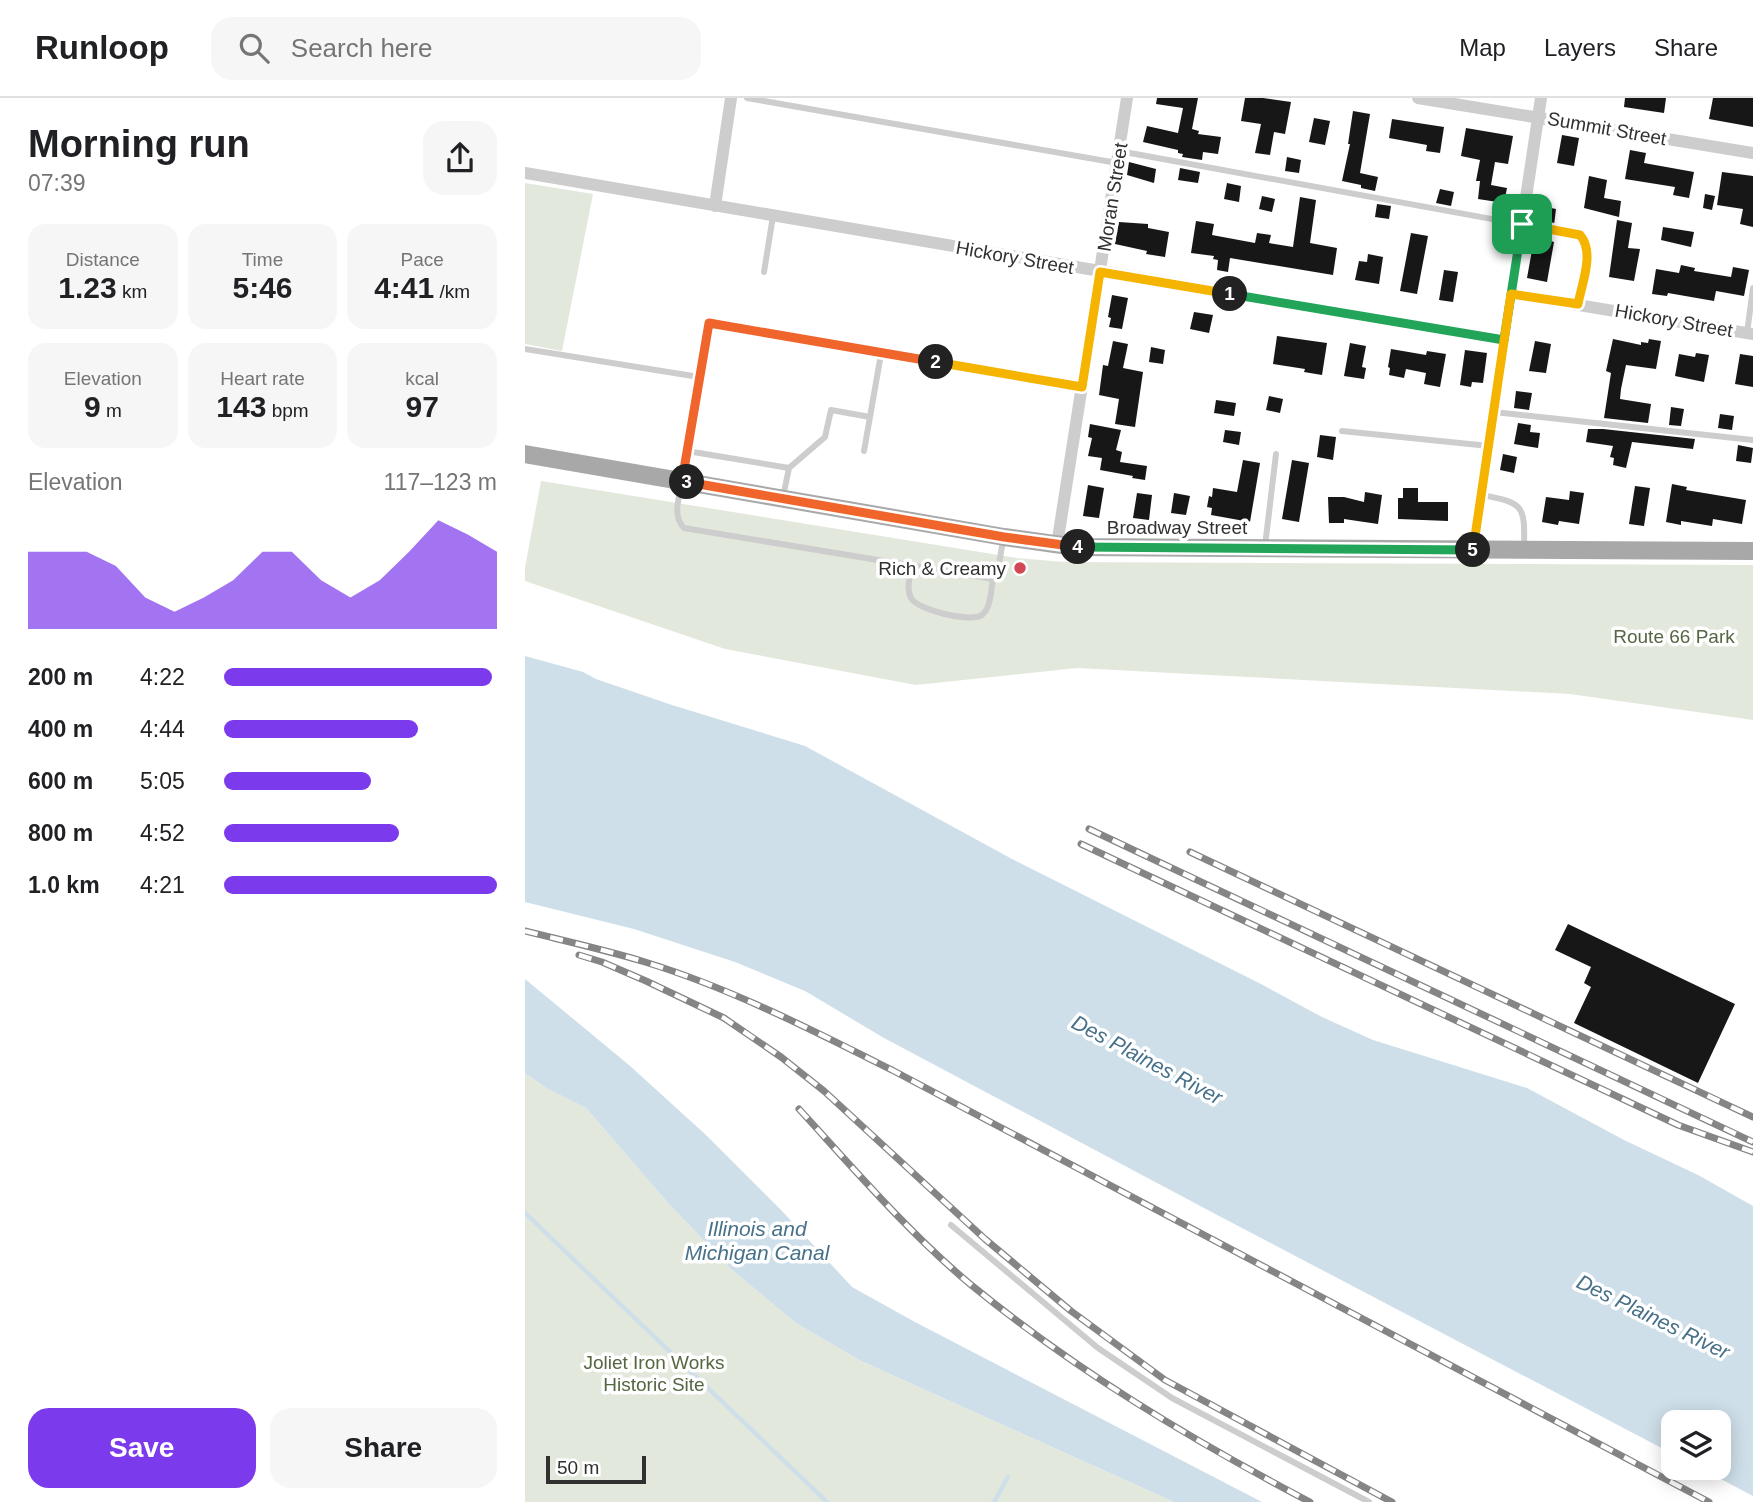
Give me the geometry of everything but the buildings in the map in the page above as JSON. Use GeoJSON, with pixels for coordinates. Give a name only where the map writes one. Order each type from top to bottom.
{"type":"FeatureCollection","features":[{"type":"Feature","properties":{"kind":"main road","name":"Broadway Street"},"geometry":{"type":"LineString","coordinates":[[525,454],[1058,545],[1110,549],[1753,551]]}},
{"type":"Feature","properties":{"kind":"street"},"geometry":{"type":"LineString","coordinates":[[715,206],[731,98]]}},
{"type":"Feature","properties":{"kind":"street","name":"Moran Street"},"geometry":{"type":"LineString","coordinates":[[1058,545],[1127,98]]}},
{"type":"Feature","properties":{"kind":"street","name":"Summit Street"},"geometry":{"type":"LineString","coordinates":[[1419,98],[1753,153]]}},
{"type":"Feature","properties":{"kind":"street"},"geometry":{"type":"LineString","coordinates":[[1473,550],[1541,98]]}},
{"type":"Feature","properties":{"kind":"street","name":"Hickory Street"},"geometry":{"type":"LineString","coordinates":[[525,173],[1504,340]]}},
{"type":"Feature","properties":{"kind":"street","name":"Hickory Street"},"geometry":{"type":"LineString","coordinates":[[1511,294],[1750,334]]}},
{"type":"Feature","properties":{"kind":"street"},"geometry":{"type":"LineString","coordinates":[[682,481],[709,323]]}},
{"type":"Feature","properties":{"kind":"lane"},"geometry":{"type":"LineString","coordinates":[[747,98],[1580,235],[1586,242],[1588,251],[1578,304]]}},
{"type":"Feature","properties":{"kind":"lane"},"geometry":{"type":"LineString","coordinates":[[764,272],[773,216]]}},
{"type":"Feature","properties":{"kind":"lane"},"geometry":{"type":"LineString","coordinates":[[1750,334],[1753,288]]}},
{"type":"Feature","properties":{"kind":"lane"},"geometry":{"type":"LineString","coordinates":[[709,323],[1082,387]]}},
{"type":"Feature","properties":{"kind":"lane"},"geometry":{"type":"LineString","coordinates":[[525,349],[700,377]]}},
{"type":"Feature","properties":{"kind":"lane"},"geometry":{"type":"LineString","coordinates":[[863,451],[881,354]]}},
{"type":"Feature","properties":{"kind":"lane"},"geometry":{"type":"LineString","coordinates":[[783,498],[789,468],[825,437],[831,410],[870,417]]}},
{"type":"Feature","properties":{"kind":"lane"},"geometry":{"type":"LineString","coordinates":[[1494,412],[1753,440]]}},
{"type":"Feature","properties":{"kind":"lane"},"geometry":{"type":"LineString","coordinates":[[1342,431],[1489,446]]}},
{"type":"Feature","properties":{"kind":"lane"},"geometry":{"type":"LineString","coordinates":[[687,451],[789,468]]}},
{"type":"Feature","properties":{"kind":"lane"},"geometry":{"type":"LineString","coordinates":[[1264,549],[1276,454]]}},
{"type":"Feature","properties":{"kind":"lane"},"geometry":{"type":"LineString","coordinates":[[682,481],[676,515],[684,528],[993,579]]}},
{"type":"Feature","properties":{"kind":"lane"},"geometry":{"type":"LineString","coordinates":[[1482,495],[1507,500],[1521,509],[1524,516],[1524,550]]}},
{"type":"Feature","properties":{"kind":"lane"},"geometry":{"type":"LineString","coordinates":[[912,566],[908,587],[909,597],[915,605],[969,620],[981,617],[987,609],[1004,537]]}},
{"type":"Feature","properties":{"kind":"lane"},"geometry":{"type":"LineString","coordinates":[[951,1225],[1098,1348],[1172,1398],[1369,1502]]}},
{"type":"Feature","properties":{"kind":"green space"},"geometry":{"type":"Polygon","coordinates":[[[525,183],[593,194],[562,351],[525,344],[525,183]]]}},
{"type":"Feature","properties":{"kind":"green space","name":"Route 66 Park"},"geometry":{"type":"Polygon","coordinates":[[[541,481],[1017,558],[1064,562],[1753,565],[1753,720],[1570,694],[1077,668],[916,685],[725,649],[525,581],[541,481]]]}},
{"type":"Feature","properties":{"kind":"green space","name":"Joliet Iron Works Historic Site"},"geometry":{"type":"Polygon","coordinates":[[[525,1073],[546,1088],[586,1108],[668,1203],[733,1271],[796,1323],[859,1360],[1174,1502],[525,1502],[525,1073]]]}},
{"type":"Feature","properties":{"kind":"water","name":"Des Plaines River"},"geometry":{"type":"Polygon","coordinates":[[[525,656],[583,672],[672,705],[805,746],[1012,859],[1322,1017],[1373,1040],[1527,1088],[1753,1206],[1753,1496],[1723,1480],[1731,1480],[1731,1410],[1661,1410],[1661,1448],[884,1038],[805,991],[735,962],[634,929],[525,902],[525,656]]]}},
{"type":"Feature","properties":{"kind":"water","name":"Illinois and Michigan Canal"},"geometry":{"type":"Polygon","coordinates":[[[525,979],[629,1065],[706,1135],[782,1211],[852,1287],[1262,1502],[1174,1502],[859,1360],[796,1323],[733,1271],[668,1203],[586,1108],[546,1088],[525,1073],[525,979]]]}},
{"type":"Feature","properties":{"kind":"waterway"},"geometry":{"type":"LineString","coordinates":[[525,1213],[827,1502]]}},
{"type":"Feature","properties":{"kind":"waterway"},"geometry":{"type":"LineString","coordinates":[[994,1502],[1008,1477]]}},
{"type":"Feature","properties":{"kind":"railway"},"geometry":{"type":"LineString","coordinates":[[1089,829],[1753,1142]]}},
{"type":"Feature","properties":{"kind":"railway"},"geometry":{"type":"LineString","coordinates":[[1081,844],[1678,1125],[1753,1152]]}},
{"type":"Feature","properties":{"kind":"railway"},"geometry":{"type":"LineString","coordinates":[[1190,852],[1753,1117]]}},
{"type":"Feature","properties":{"kind":"railway"},"geometry":{"type":"LineString","coordinates":[[525,931],[677,972],[801,1025],[892,1070],[1709,1502]]}},
{"type":"Feature","properties":{"kind":"railway"},"geometry":{"type":"LineString","coordinates":[[579,955],[646,981],[724,1018],[781,1057],[824,1091],[985,1239],[1071,1311],[1165,1380],[1392,1502]]}},
{"type":"Feature","properties":{"kind":"railway"},"geometry":{"type":"LineString","coordinates":[[799,1109],[925,1243],[970,1284],[1010,1315],[1134,1402],[1310,1502]]}},
{"type":"Feature","properties":{"kind":"place","name":"Rich & Creamy"},"geometry":{"type":"Point","coordinates":[1020,568]}},
{"type":"Feature","properties":{"kind":"route"},"geometry":{"type":"LineString","coordinates":[[1522,224],[1504,340],[1100,272],[1082,387],[709,323],[682,481],[1058,545],[1110,549],[1473,550],[1511,294],[1578,304],[1588,251],[1586,242],[1580,235],[1522,224]]}}]}
